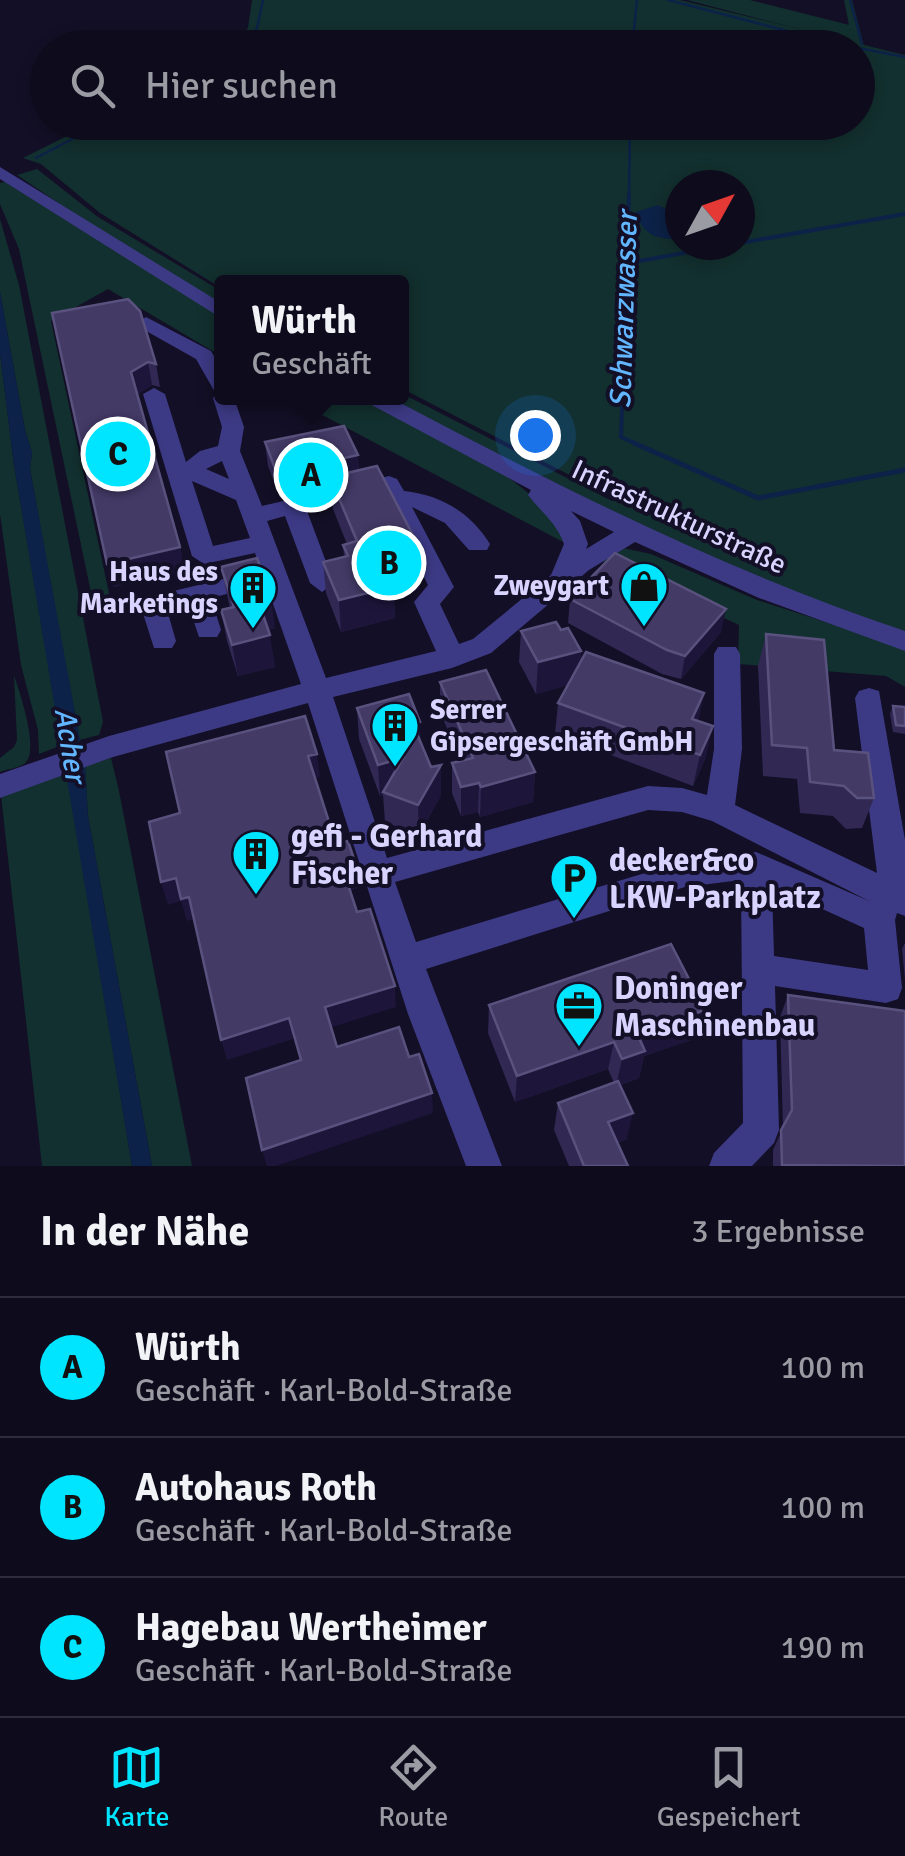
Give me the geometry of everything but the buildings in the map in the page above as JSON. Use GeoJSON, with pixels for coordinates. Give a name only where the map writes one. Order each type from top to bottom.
{"type":"FeatureCollection","features":[{"type":"Feature","properties":{"kind":"street"},"geometry":{"type":"LineString","coordinates":[[0,172],[214,308]]}},
{"type":"Feature","properties":{"kind":"street"},"geometry":{"type":"LineString","coordinates":[[146,323],[204,355],[214,375]]}},
{"type":"Feature","properties":{"kind":"street"},"geometry":{"type":"LineString","coordinates":[[154,394],[204,556],[262,543]]}},
{"type":"Feature","properties":{"kind":"street"},"geometry":{"type":"LineString","coordinates":[[226,405],[232,426],[228,454]]}},
{"type":"Feature","properties":{"kind":"street","name":"Infrastrukturstraße"},"geometry":{"type":"LineString","coordinates":[[389,405],[621,527],[773,595],[905,640]]}},
{"type":"Feature","properties":{"kind":"street"},"geometry":{"type":"LineString","coordinates":[[452,658],[427,602],[441,587],[389,484],[293,506],[249,505],[195,473],[195,466],[204,457],[232,456],[249,505],[262,543],[317,690],[407,960],[484,1166]]}},
{"type":"Feature","properties":{"kind":"street"},"geometry":{"type":"LineString","coordinates":[[514,471],[568,522],[576,544],[562,578]]}},
{"type":"Feature","properties":{"kind":"street"},"geometry":{"type":"LineString","coordinates":[[396,498],[410,498],[460,520],[478,544]]}},
{"type":"Feature","properties":{"kind":"street"},"geometry":{"type":"LineString","coordinates":[[293,506],[322,583]]}},
{"type":"Feature","properties":{"kind":"street"},"geometry":{"type":"LineString","coordinates":[[576,544],[621,527]]}},
{"type":"Feature","properties":{"kind":"street"},"geometry":{"type":"LineString","coordinates":[[0,786],[109,746],[452,658],[482,646],[504,632],[621,527]]}},
{"type":"Feature","properties":{"kind":"street"},"geometry":{"type":"LineString","coordinates":[[163,641],[154,604],[274,574]]}},
{"type":"Feature","properties":{"kind":"street"},"geometry":{"type":"LineString","coordinates":[[196,593],[208,630]]}},
{"type":"Feature","properties":{"kind":"street"},"geometry":{"type":"LineString","coordinates":[[720,811],[727,654]]}},
{"type":"Feature","properties":{"kind":"street"},"geometry":{"type":"LineString","coordinates":[[758,968],[886,988],[894,867],[869,698]]}},
{"type":"Feature","properties":{"kind":"street"},"geometry":{"type":"LineString","coordinates":[[696,701],[727,715]]}},
{"type":"Feature","properties":{"kind":"street"},"geometry":{"type":"LineString","coordinates":[[377,874],[620,803],[648,798],[682,800],[720,811],[890,905]]}},
{"type":"Feature","properties":{"kind":"street"},"geometry":{"type":"LineString","coordinates":[[407,960],[684,874],[756,865],[890,905]]}},
{"type":"Feature","properties":{"kind":"street"},"geometry":{"type":"LineString","coordinates":[[727,1166],[761,1130],[756,865]]}},
{"type":"Feature","properties":{"kind":"green space"},"geometry":{"type":"Polygon","coordinates":[[[252,0],[680,0],[803,30],[246,30],[252,0]]]}},
{"type":"Feature","properties":{"kind":"green space"},"geometry":{"type":"Polygon","coordinates":[[[687,0],[750,0],[849,25],[844,0],[852,0],[860,30],[802,30],[687,0]]]}},
{"type":"Feature","properties":{"kind":"green space"},"geometry":{"type":"Polygon","coordinates":[[[875,48],[905,55],[905,633],[705,557],[400,405],[409,405],[409,397],[612,501],[616,499],[409,392],[409,275],[214,275],[214,284],[100,213],[41,164],[23,158],[59,140],[875,140],[875,48]]]}},
{"type":"Feature","properties":{"kind":"green space"},"geometry":{"type":"Polygon","coordinates":[[[37,169],[98,217],[214,287],[214,301],[103,233],[17,175],[37,169]]]}},
{"type":"Feature","properties":{"kind":"green space"},"geometry":{"type":"Polygon","coordinates":[[[5,182],[214,313],[214,352],[108,289],[51,321],[110,598],[93,602],[19,249],[0,204],[0,183],[5,182]]]}},
{"type":"Feature","properties":{"kind":"green space"},"geometry":{"type":"Polygon","coordinates":[[[0,219],[19,285],[103,722],[99,735],[79,740],[30,469],[32,452],[0,292],[0,219]]]}},
{"type":"Feature","properties":{"kind":"green space"},"geometry":{"type":"Polygon","coordinates":[[[0,354],[14,465],[62,745],[39,754],[38,730],[21,665],[0,514],[0,354]]]}},
{"type":"Feature","properties":{"kind":"green space"},"geometry":{"type":"Polygon","coordinates":[[[303,405],[375,405],[508,477],[556,515],[567,544],[303,405]]]}},
{"type":"Feature","properties":{"kind":"green space"},"geometry":{"type":"Polygon","coordinates":[[[623,548],[651,554],[757,600],[905,648],[905,687],[886,676],[738,664],[739,625],[600,560],[623,548]]]}},
{"type":"Feature","properties":{"kind":"green space"},"geometry":{"type":"Polygon","coordinates":[[[14,675],[30,735],[29,757],[24,764],[0,772],[0,758],[17,740],[14,675]]]}},
{"type":"Feature","properties":{"kind":"green space"},"geometry":{"type":"Polygon","coordinates":[[[111,758],[192,1166],[152,1166],[88,816],[85,766],[111,758]]]}},
{"type":"Feature","properties":{"kind":"green space"},"geometry":{"type":"Polygon","coordinates":[[[67,772],[132,1166],[42,1166],[1,795],[67,772]]]}},
{"type":"Feature","properties":{"kind":"water"},"geometry":{"type":"Polygon","coordinates":[[[658,205],[665,208],[665,238],[647,231],[636,212],[658,205]]]}},
{"type":"Feature","properties":{"kind":"water","name":"Acher"},"geometry":{"type":"Polygon","coordinates":[[[0,292],[32,452],[30,469],[85,766],[88,816],[152,1166],[132,1166],[14,465],[0,354],[0,292]]]}},
{"type":"Feature","properties":{"kind":"waterway"},"geometry":{"type":"LineString","coordinates":[[255,30],[263,0]]}},
{"type":"Feature","properties":{"kind":"waterway","name":"Schwarzwasser"},"geometry":{"type":"LineString","coordinates":[[634,30],[637,0]]}},
{"type":"Feature","properties":{"kind":"waterway"},"geometry":{"type":"LineString","coordinates":[[668,0],[784,30]]}},
{"type":"Feature","properties":{"kind":"waterway"},"geometry":{"type":"LineString","coordinates":[[850,0],[858,30]]}},
{"type":"Feature","properties":{"kind":"waterway"},"geometry":{"type":"LineString","coordinates":[[875,51],[905,57]]}},
{"type":"Feature","properties":{"kind":"waterway"},"geometry":{"type":"LineString","coordinates":[[36,158],[70,140]]}},
{"type":"Feature","properties":{"kind":"waterway","name":"Schwarzwasser"},"geometry":{"type":"LineString","coordinates":[[629,196],[630,140]]}},
{"type":"Feature","properties":{"kind":"waterway","name":"Schwarzwasser"},"geometry":{"type":"LineString","coordinates":[[629,194],[621,437],[639,445]]}},
{"type":"Feature","properties":{"kind":"waterway"},"geometry":{"type":"LineString","coordinates":[[755,240],[905,214]]}},
{"type":"Feature","properties":{"kind":"waterway"},"geometry":{"type":"LineString","coordinates":[[629,263],[665,256]]}},
{"type":"Feature","properties":{"kind":"waterway","name":"Schwarzwasser"},"geometry":{"type":"LineString","coordinates":[[634,443],[758,498],[905,470]]}},
{"type":"Feature","properties":{"kind":"place","name":"Hagebau Wertheimer"},"geometry":{"type":"Point","coordinates":[118,454]}},
{"type":"Feature","properties":{"kind":"place","name":"Würth"},"geometry":{"type":"Point","coordinates":[311,475]}},
{"type":"Feature","properties":{"kind":"place","name":"Autohaus Roth"},"geometry":{"type":"Point","coordinates":[389,563]}},
{"type":"Feature","properties":{"kind":"place","name":"Zweygart"},"geometry":{"type":"Point","coordinates":[644,628]}},
{"type":"Feature","properties":{"kind":"place","name":"Haus des Marketings"},"geometry":{"type":"Point","coordinates":[253,630]}},
{"type":"Feature","properties":{"kind":"place","name":"Serrer Gipsergeschäft GmbH"},"geometry":{"type":"Point","coordinates":[395,768]}},
{"type":"Feature","properties":{"kind":"place","name":"gefi - Gerhard Fischer"},"geometry":{"type":"Point","coordinates":[256,896]}},
{"type":"Feature","properties":{"kind":"place","name":"decker&co LKW-Parkplatz"},"geometry":{"type":"Point","coordinates":[574,920]}},
{"type":"Feature","properties":{"kind":"place","name":"Doninger Maschinenbau"},"geometry":{"type":"Point","coordinates":[579,1048]}}]}
